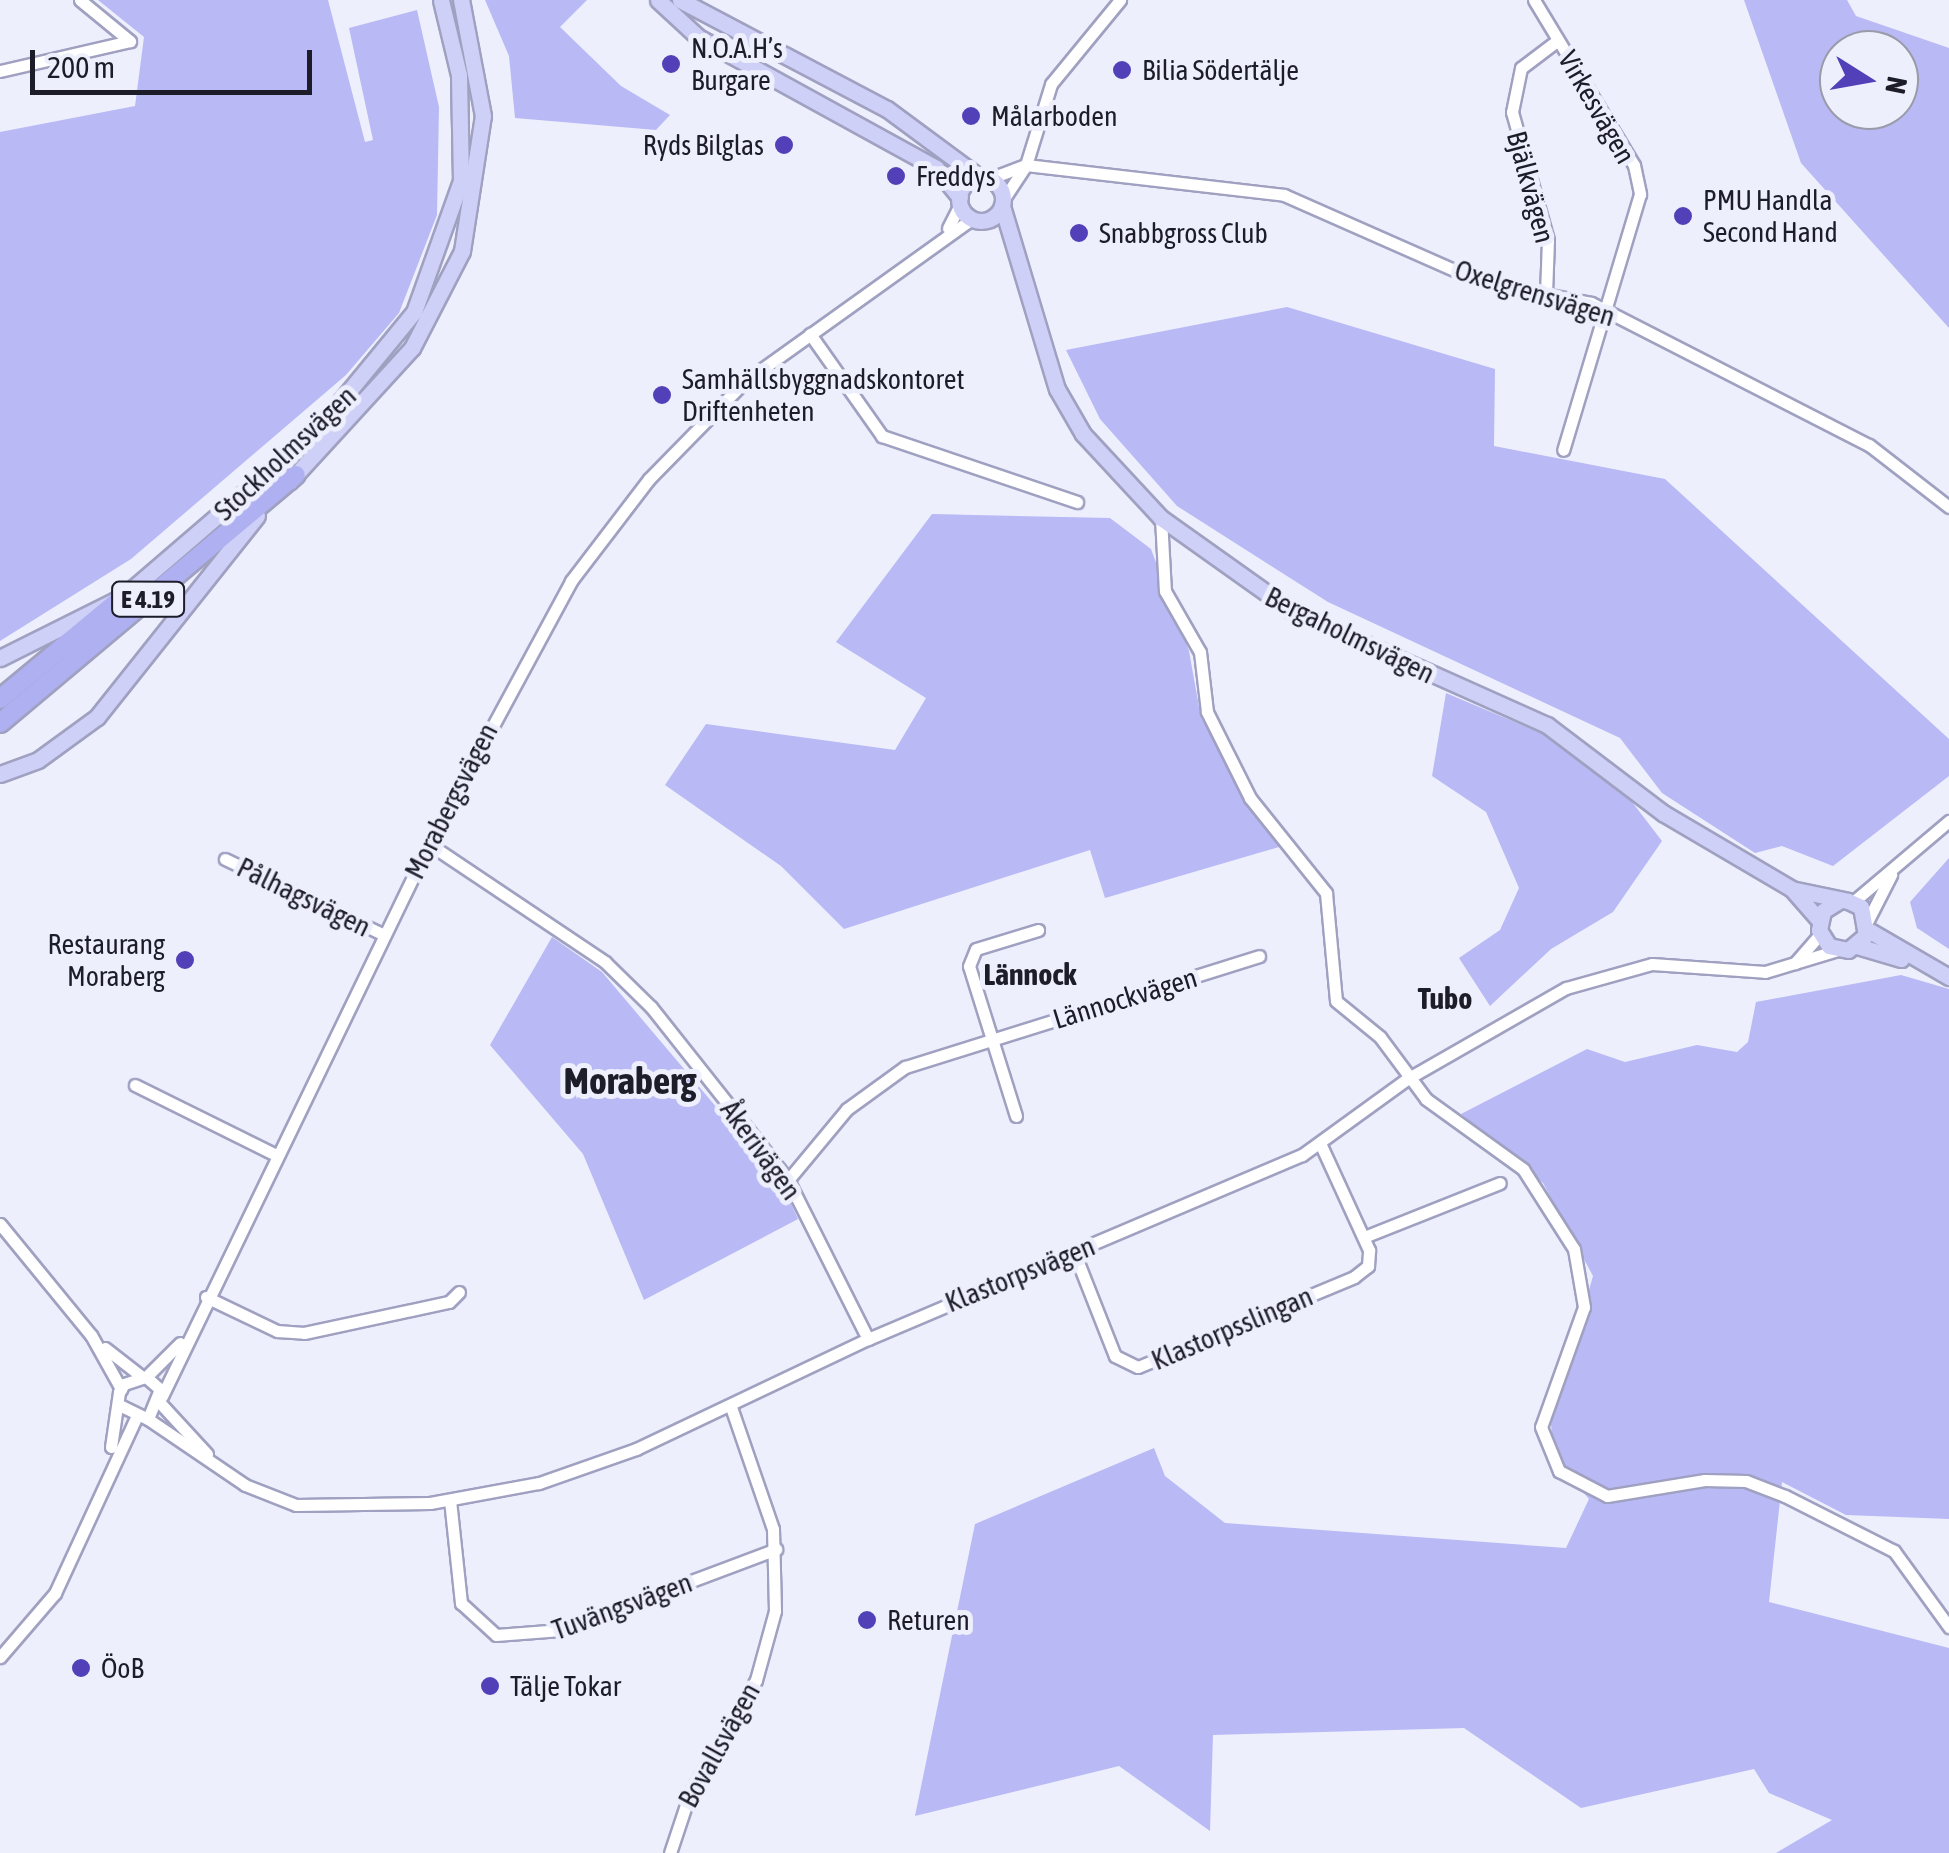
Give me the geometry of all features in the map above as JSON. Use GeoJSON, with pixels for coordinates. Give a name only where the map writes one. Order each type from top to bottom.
{"type":"FeatureCollection","features":[{"type":"Feature","properties":{"kind":"highway","name":"E 4.19"},"geometry":{"type":"LineString","coordinates":[[0,723],[296,475]]}},
{"type":"Feature","properties":{"kind":"highway","name":"E 4.19"},"geometry":{"type":"LineString","coordinates":[[0,699],[124,596]]}},
{"type":"Feature","properties":{"kind":"main road","name":"Stockholmsvägen"},"geometry":{"type":"LineString","coordinates":[[0,658],[124,596],[317,430],[414,312],[461,181],[461,88],[441,0]]}},
{"type":"Feature","properties":{"kind":"main road","name":"Stockholmsvägen"},"geometry":{"type":"LineString","coordinates":[[0,774],[38,760],[97,717],[197,582],[412,348],[462,251],[483,116],[461,0]]}},
{"type":"Feature","properties":{"kind":"main road"},"geometry":{"type":"LineString","coordinates":[[658,0],[698,37],[936,168],[960,201],[984,178],[887,109],[680,0]]}},
{"type":"Feature","properties":{"kind":"main road","name":"Bergaholmsvägen"},"geometry":{"type":"LineString","coordinates":[[984,178],[1003,203],[1057,389],[1082,434],[1161,518],[1207,557],[1308,619],[1547,725],[1663,813],[1792,889],[1846,901]]}},
{"type":"Feature","properties":{"kind":"main road","name":"Bergaholmsvägen"},"geometry":{"type":"LineString","coordinates":[[960,201],[976,220],[996,228],[1021,272]]}},
{"type":"Feature","properties":{"kind":"main road"},"geometry":{"type":"LineString","coordinates":[[976,220],[1003,203]]}},
{"type":"Feature","properties":{"kind":"main road","name":"Bergaholmsvägen"},"geometry":{"type":"LineString","coordinates":[[1792,889],[1838,950]]}},
{"type":"Feature","properties":{"kind":"main road"},"geometry":{"type":"LineString","coordinates":[[1820,927],[1846,901],[1868,925],[1914,962]]}},
{"type":"Feature","properties":{"kind":"main road"},"geometry":{"type":"LineString","coordinates":[[1857,946],[1868,925]]}},
{"type":"Feature","properties":{"kind":"main road"},"geometry":{"type":"LineString","coordinates":[[1838,950],[1857,946],[1914,962],[1949,977]]}},
{"type":"Feature","properties":{"kind":"street"},"geometry":{"type":"LineString","coordinates":[[0,71],[130,42],[80,0]]}},
{"type":"Feature","properties":{"kind":"street"},"geometry":{"type":"LineString","coordinates":[[1003,203],[1026,165],[1051,84],[1120,0]]}},
{"type":"Feature","properties":{"kind":"street","name":"Virkesvägen"},"geometry":{"type":"LineString","coordinates":[[1534,0],[1634,165],[1640,194],[1563,450]]}},
{"type":"Feature","properties":{"kind":"street","name":"Bjälkvägen"},"geometry":{"type":"LineString","coordinates":[[1546,294],[1548,240],[1512,112],[1521,68],[1558,40]]}},
{"type":"Feature","properties":{"kind":"street"},"geometry":{"type":"LineString","coordinates":[[984,178],[1026,165]]}},
{"type":"Feature","properties":{"kind":"street","name":"Oxelgrensvägen"},"geometry":{"type":"LineString","coordinates":[[1026,165],[1276,192],[1481,282],[1604,310],[1869,444],[1949,507]]}},
{"type":"Feature","properties":{"kind":"street","name":"Morabergsvägen"},"geometry":{"type":"LineString","coordinates":[[948,228],[960,201]]}},
{"type":"Feature","properties":{"kind":"street","name":"Morabergsvägen"},"geometry":{"type":"LineString","coordinates":[[162,1400],[206,1297],[533,641],[614,521],[728,398],[948,228],[976,220]]}},
{"type":"Feature","properties":{"kind":"street"},"geometry":{"type":"LineString","coordinates":[[810,334],[882,436],[1077,502]]}},
{"type":"Feature","properties":{"kind":"street"},"geometry":{"type":"LineString","coordinates":[[1161,518],[1165,591],[1200,652],[1207,712],[1250,798],[1326,893],[1336,1001],[1380,1037],[1407,1079],[1523,1168],[1579,1264],[1576,1348],[1541,1427],[1559,1472],[1607,1496],[1705,1480],[1746,1481],[1784,1496],[1894,1551],[1949,1627]]}},
{"type":"Feature","properties":{"kind":"street"},"geometry":{"type":"LineString","coordinates":[[1846,901],[1949,821]]}},
{"type":"Feature","properties":{"kind":"street","name":"Åkerivägen"},"geometry":{"type":"LineString","coordinates":[[429,844],[605,962],[788,1180],[868,1339]]}},
{"type":"Feature","properties":{"kind":"street","name":"Pålhagsvägen"},"geometry":{"type":"LineString","coordinates":[[225,859],[384,935]]}},
{"type":"Feature","properties":{"kind":"street"},"geometry":{"type":"LineString","coordinates":[[1868,925],[1896,865]]}},
{"type":"Feature","properties":{"kind":"street"},"geometry":{"type":"LineString","coordinates":[[1792,966],[1820,927]]}},
{"type":"Feature","properties":{"kind":"street"},"geometry":{"type":"LineString","coordinates":[[1016,1116],[969,966],[976,950],[1038,930]]}},
{"type":"Feature","properties":{"kind":"street","name":"Klastorpsvägen"},"geometry":{"type":"LineString","coordinates":[[120,1405],[224,1472],[296,1505],[450,1500],[580,1470],[731,1406],[868,1339],[1320,1145],[1407,1079],[1598,976],[1652,964],[1792,966],[1838,950]]}},
{"type":"Feature","properties":{"kind":"street","name":"Lännockvägen"},"geometry":{"type":"LineString","coordinates":[[788,1180],[847,1108],[904,1067],[1259,956]]}},
{"type":"Feature","properties":{"kind":"street"},"geometry":{"type":"LineString","coordinates":[[135,1085],[276,1155]]}},
{"type":"Feature","properties":{"kind":"street"},"geometry":{"type":"LineString","coordinates":[[1320,1145],[1364,1237],[1500,1183]]}},
{"type":"Feature","properties":{"kind":"street"},"geometry":{"type":"LineString","coordinates":[[0,1224],[91,1334],[143,1377]]}},
{"type":"Feature","properties":{"kind":"street","name":"Klastorpsslingan"},"geometry":{"type":"LineString","coordinates":[[1074,1252],[1115,1356],[1138,1368],[1354,1278],[1368,1266],[1364,1237]]}},
{"type":"Feature","properties":{"kind":"street"},"geometry":{"type":"LineString","coordinates":[[206,1297],[277,1331],[304,1333],[449,1302],[459,1292]]}},
{"type":"Feature","properties":{"kind":"street"},"geometry":{"type":"LineString","coordinates":[[0,1657],[55,1593],[101,1480],[121,1389],[91,1334]]}},
{"type":"Feature","properties":{"kind":"street","name":"Morabergsvägen"},"geometry":{"type":"LineString","coordinates":[[121,1389],[143,1377],[187,1336]]}},
{"type":"Feature","properties":{"kind":"street","name":"Klastorpsvägen"},"geometry":{"type":"LineString","coordinates":[[143,1377],[224,1472]]}},
{"type":"Feature","properties":{"kind":"street"},"geometry":{"type":"LineString","coordinates":[[101,1480],[142,1419],[162,1400]]}},
{"type":"Feature","properties":{"kind":"street","name":"Bovallsvägen"},"geometry":{"type":"LineString","coordinates":[[670,1853],[682,1808],[763,1662],[776,1549],[731,1406]]}},
{"type":"Feature","properties":{"kind":"street","name":"Tuvängsvägen"},"geometry":{"type":"LineString","coordinates":[[450,1500],[461,1603],[496,1635],[551,1633],[776,1549]]}},
{"type":"Feature","properties":{"kind":"shaded area"},"geometry":{"type":"Polygon","coordinates":[[[98,0],[328,0],[365,142],[373,140],[349,28],[417,10],[439,107],[437,215],[399,313],[346,375],[131,559],[0,641],[0,132],[135,106],[144,37],[98,0]]]}},
{"type":"Feature","properties":{"kind":"shaded area"},"geometry":{"type":"Polygon","coordinates":[[[485,0],[587,0],[560,27],[621,86],[670,115],[656,130],[515,118],[509,56],[485,0]]]}},
{"type":"Feature","properties":{"kind":"shaded area"},"geometry":{"type":"Polygon","coordinates":[[[1744,0],[1847,0],[1856,16],[1897,30],[1819,30],[1819,130],[1919,130],[1919,38],[1949,48],[1949,328],[1801,163],[1744,0]]]}},
{"type":"Feature","properties":{"kind":"shaded area"},"geometry":{"type":"Polygon","coordinates":[[[1287,307],[1495,369],[1494,446],[1665,479],[1949,739],[1949,776],[1833,866],[1782,846],[1755,853],[1662,793],[1620,738],[1328,602],[1177,506],[1100,419],[1066,350],[1287,307]]]}},
{"type":"Feature","properties":{"kind":"shaded area"},"geometry":{"type":"Polygon","coordinates":[[[932,514],[1110,518],[1151,549],[1189,651],[1201,718],[1279,847],[1105,898],[1090,850],[844,929],[781,866],[665,785],[706,724],[895,750],[926,698],[836,642],[932,514]]]}},
{"type":"Feature","properties":{"kind":"shaded area"},"geometry":{"type":"Polygon","coordinates":[[[1446,693],[1543,734],[1619,785],[1662,841],[1613,912],[1551,949],[1490,1006],[1459,958],[1500,930],[1519,888],[1486,812],[1432,776],[1446,693]]]}},
{"type":"Feature","properties":{"kind":"shaded area"},"geometry":{"type":"Polygon","coordinates":[[[1949,858],[1949,949],[1917,928],[1910,902],[1949,858]]]}},
{"type":"Feature","properties":{"kind":"shaded area"},"geometry":{"type":"Polygon","coordinates":[[[552,937],[602,972],[783,1186],[798,1219],[644,1300],[583,1154],[490,1045],[552,937]]]}},
{"type":"Feature","properties":{"kind":"shaded area"},"geometry":{"type":"Polygon","coordinates":[[[1901,975],[1949,989],[1949,1519],[1846,1515],[1782,1482],[1769,1602],[1949,1648],[1949,1853],[1776,1853],[1832,1820],[1769,1793],[1754,1769],[1581,1808],[1464,1728],[1213,1735],[1210,1831],[1119,1766],[915,1816],[975,1524],[1154,1448],[1165,1476],[1225,1523],[1566,1548],[1589,1499],[1554,1458],[1551,1424],[1593,1276],[1543,1183],[1461,1114],[1587,1049],[1625,1062],[1697,1045],[1737,1052],[1748,1042],[1756,1002],[1901,975]]]}},
{"type":"Feature","properties":{"kind":"place","name":"N.O.A.H’s Burgare"},"geometry":{"type":"Point","coordinates":[671,64]}},
{"type":"Feature","properties":{"kind":"place","name":"Bilia Södertälje"},"geometry":{"type":"Point","coordinates":[1122,70]}},
{"type":"Feature","properties":{"kind":"place","name":"Målarboden"},"geometry":{"type":"Point","coordinates":[971,116]}},
{"type":"Feature","properties":{"kind":"place","name":"Ryds Bilglas"},"geometry":{"type":"Point","coordinates":[784,145]}},
{"type":"Feature","properties":{"kind":"place","name":"Freddys"},"geometry":{"type":"Point","coordinates":[896,176]}},
{"type":"Feature","properties":{"kind":"place","name":"PMU Handla Second Hand"},"geometry":{"type":"Point","coordinates":[1683,216]}},
{"type":"Feature","properties":{"kind":"place","name":"Snabbgross Club"},"geometry":{"type":"Point","coordinates":[1079,233]}},
{"type":"Feature","properties":{"kind":"place","name":"Samhällsbyggnadskontoret Driftenheten"},"geometry":{"type":"Point","coordinates":[662,395]}},
{"type":"Feature","properties":{"kind":"place","name":"Restaurang Moraberg"},"geometry":{"type":"Point","coordinates":[185,960]}},
{"type":"Feature","properties":{"kind":"place","name":"Returen"},"geometry":{"type":"Point","coordinates":[867,1620]}},
{"type":"Feature","properties":{"kind":"place","name":"ÖoB"},"geometry":{"type":"Point","coordinates":[81,1668]}},
{"type":"Feature","properties":{"kind":"place","name":"Tälje Tokar"},"geometry":{"type":"Point","coordinates":[490,1686]}},
{"type":"Feature","properties":{"kind":"district","name":"Lännock"},"geometry":{"type":"Point","coordinates":[1030,974]}},
{"type":"Feature","properties":{"kind":"district","name":"Tubo"},"geometry":{"type":"Point","coordinates":[1445,998]}},
{"type":"Feature","properties":{"kind":"district","name":"Moraberg"},"geometry":{"type":"Point","coordinates":[630,1081]}}]}
